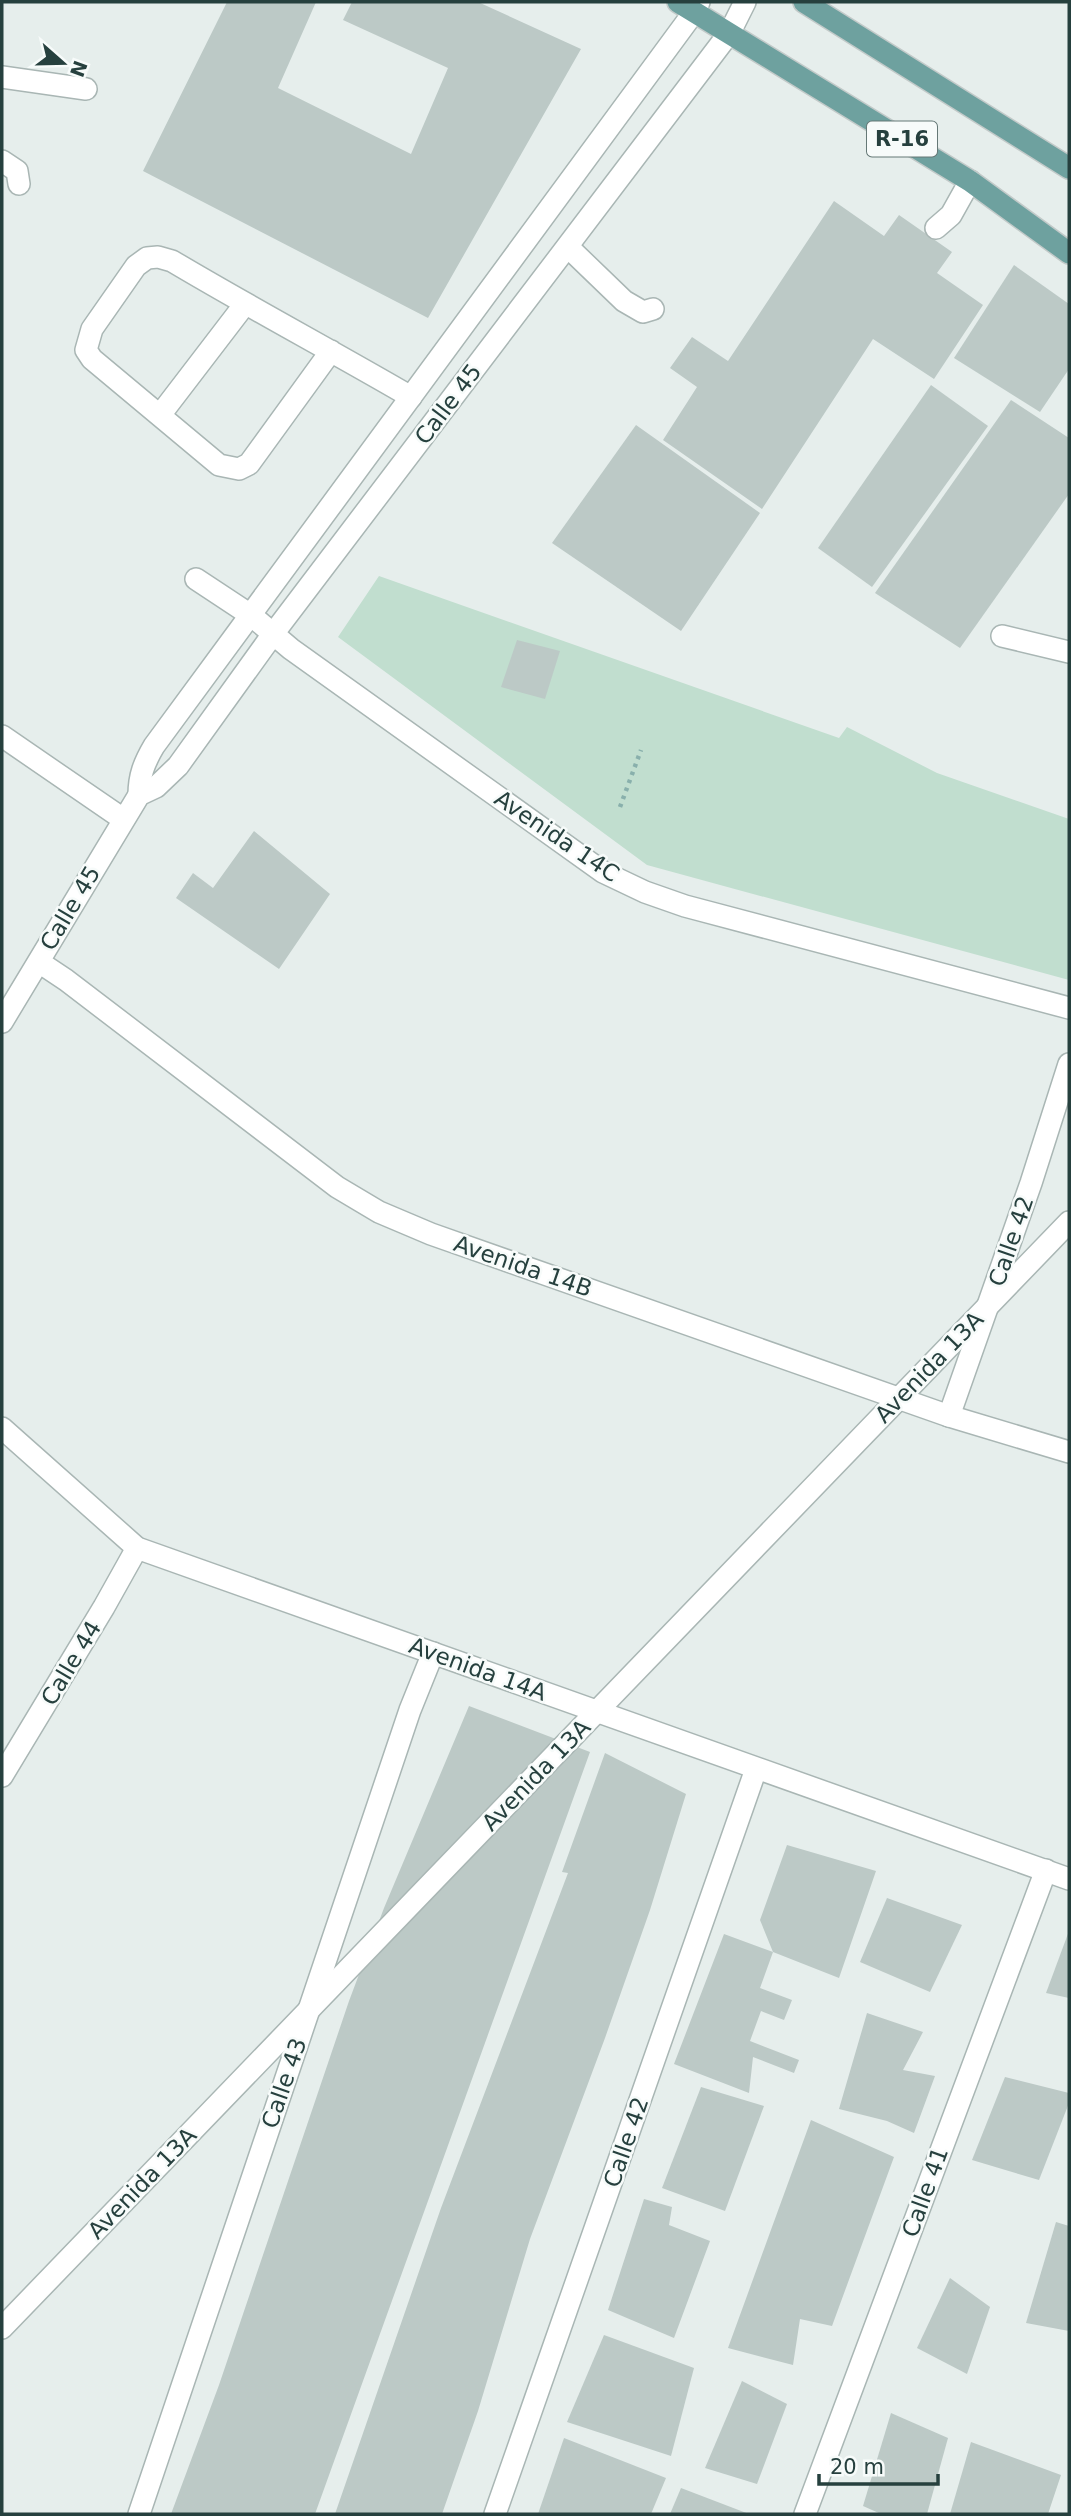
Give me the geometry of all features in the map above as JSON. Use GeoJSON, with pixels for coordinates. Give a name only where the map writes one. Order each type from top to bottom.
{"type":"FeatureCollection","features":[{"type":"Feature","properties":{"kind":"main road","name":"R-16"},"geometry":{"type":"LineString","coordinates":[[804,2],[1069,168]]}},
{"type":"Feature","properties":{"kind":"main road","name":"R-16"},"geometry":{"type":"LineString","coordinates":[[690,5],[970,181],[1069,253]]}},
{"type":"Feature","properties":{"kind":"street","name":"Calle 45"},"geometry":{"type":"LineString","coordinates":[[139,795],[156,788],[178,766],[273,634],[730,32],[746,2]]}},
{"type":"Feature","properties":{"kind":"street","name":"Calle 45"},"geometry":{"type":"LineString","coordinates":[[2,1021],[139,795],[139,779],[154,746],[411,397],[690,5]]}},
{"type":"Feature","properties":{"kind":"street"},"geometry":{"type":"LineString","coordinates":[[2,77],[86,89]]}},
{"type":"Feature","properties":{"kind":"street"},"geometry":{"type":"LineString","coordinates":[[2,161],[17,171],[19,184]]}},
{"type":"Feature","properties":{"kind":"street"},"geometry":{"type":"LineString","coordinates":[[936,228],[951,215],[970,181]]}},
{"type":"Feature","properties":{"kind":"street"},"geometry":{"type":"LineString","coordinates":[[568,247],[624,301],[643,312],[653,309]]}},
{"type":"Feature","properties":{"kind":"street"},"geometry":{"type":"LineString","coordinates":[[331,352],[249,464],[239,469],[219,465],[92,359],[86,350],[92,330],[136,266],[147,258],[159,257],[172,261],[411,397]]}},
{"type":"Feature","properties":{"kind":"street"},"geometry":{"type":"LineString","coordinates":[[160,415],[245,304]]}},
{"type":"Feature","properties":{"kind":"street","name":"Avenida 14C"},"geometry":{"type":"LineString","coordinates":[[196,579],[252,616],[273,634],[603,872],[685,906],[1069,1008]]}},
{"type":"Feature","properties":{"kind":"street"},"geometry":{"type":"LineString","coordinates":[[1002,636],[1069,652]]}},
{"type":"Feature","properties":{"kind":"street"},"geometry":{"type":"LineString","coordinates":[[2,736],[123,819]]}},
{"type":"Feature","properties":{"kind":"street","name":"Avenida 14B"},"geometry":{"type":"LineString","coordinates":[[39,962],[337,1187],[379,1212],[430,1234],[949,1416],[1069,1452]]}},
{"type":"Feature","properties":{"kind":"street","name":"Calle 42"},"geometry":{"type":"LineString","coordinates":[[949,1416],[1031,1183],[1069,1064]]}},
{"type":"Feature","properties":{"kind":"street","name":"Avenida 13A"},"geometry":{"type":"LineString","coordinates":[[2,2328],[1069,1222]]}},
{"type":"Feature","properties":{"kind":"street","name":"Avenida 14A"},"geometry":{"type":"LineString","coordinates":[[2,1428],[137,1548],[1069,1879]]}},
{"type":"Feature","properties":{"kind":"street","name":"Calle 44"},"geometry":{"type":"LineString","coordinates":[[2,1776],[137,1548]]}},
{"type":"Feature","properties":{"kind":"street","name":"Calle 43"},"geometry":{"type":"LineString","coordinates":[[139,2514],[410,1710],[433,1653]]}},
{"type":"Feature","properties":{"kind":"street","name":"Calle 42"},"geometry":{"type":"LineString","coordinates":[[495,2514],[756,1769]]}},
{"type":"Feature","properties":{"kind":"street","name":"Calle 41"},"geometry":{"type":"LineString","coordinates":[[805,2514],[1046,1870]]}},
{"type":"Feature","properties":{"kind":"path"},"geometry":{"type":"LineString","coordinates":[[620,807],[641,750]]}},
{"type":"Feature","properties":{"kind":"green space"},"geometry":{"type":"Polygon","coordinates":[[[379,576],[839,738],[847,727],[937,773],[1069,819],[1069,980],[647,865],[338,637],[379,576]]]}},
{"type":"Feature","properties":{"kind":"building"},"geometry":{"type":"Polygon","coordinates":[[[227,2],[316,2],[278,88],[411,154],[448,68],[343,20],[352,2],[478,2],[581,49],[428,318],[143,171],[227,2]]]}},
{"type":"Feature","properties":{"kind":"building"},"geometry":{"type":"Polygon","coordinates":[[[834,201],[884,236],[899,215],[952,252],[937,273],[983,305],[934,379],[873,339],[762,509],[663,440],[697,387],[670,368],[692,337],[728,361],[834,201]]]}},
{"type":"Feature","properties":{"kind":"building"},"geometry":{"type":"Polygon","coordinates":[[[1014,265],[1069,304],[1069,369],[1040,412],[954,358],[1014,265]]]}},
{"type":"Feature","properties":{"kind":"building"},"geometry":{"type":"Polygon","coordinates":[[[931,385],[988,426],[872,587],[818,548],[931,385]]]}},
{"type":"Feature","properties":{"kind":"building"},"geometry":{"type":"Polygon","coordinates":[[[1011,400],[1069,438],[1069,494],[960,648],[875,593],[1011,400]]]}},
{"type":"Feature","properties":{"kind":"building"},"geometry":{"type":"Polygon","coordinates":[[[636,425],[760,513],[681,631],[552,543],[636,425]]]}},
{"type":"Feature","properties":{"kind":"building"},"geometry":{"type":"Polygon","coordinates":[[[517,640],[560,651],[545,699],[501,687],[517,640]]]}},
{"type":"Feature","properties":{"kind":"building"},"geometry":{"type":"Polygon","coordinates":[[[254,831],[330,894],[279,969],[176,898],[193,873],[213,888],[254,831]]]}},
{"type":"Feature","properties":{"kind":"building"},"geometry":{"type":"Polygon","coordinates":[[[469,1706],[590,1752],[315,2514],[171,2514],[219,2385],[349,2001],[384,1908],[469,1706]]]}},
{"type":"Feature","properties":{"kind":"building"},"geometry":{"type":"Polygon","coordinates":[[[605,1753],[686,1794],[650,1910],[530,2239],[478,2411],[442,2514],[335,2514],[441,2208],[568,1873],[562,1872],[605,1753]]]}},
{"type":"Feature","properties":{"kind":"building"},"geometry":{"type":"Polygon","coordinates":[[[787,1845],[876,1871],[839,1978],[773,1952],[760,1920],[787,1845]]]}},
{"type":"Feature","properties":{"kind":"building"},"geometry":{"type":"Polygon","coordinates":[[[887,1898],[962,1925],[930,1992],[860,1962],[887,1898]]]}},
{"type":"Feature","properties":{"kind":"building"},"geometry":{"type":"Polygon","coordinates":[[[1069,1931],[1069,1998],[1046,1993],[1069,1931]]]}},
{"type":"Feature","properties":{"kind":"building"},"geometry":{"type":"Polygon","coordinates":[[[724,1934],[773,1952],[760,1988],[792,2000],[784,2020],[761,2011],[750,2041],[799,2060],[794,2073],[753,2057],[749,2093],[674,2064],[724,1934]]]}},
{"type":"Feature","properties":{"kind":"building"},"geometry":{"type":"Polygon","coordinates":[[[867,2013],[923,2032],[903,2070],[935,2076],[914,2133],[887,2121],[839,2109],[867,2013]]]}},
{"type":"Feature","properties":{"kind":"building"},"geometry":{"type":"Polygon","coordinates":[[[1005,2077],[1069,2093],[1069,2103],[1039,2180],[972,2160],[1005,2077]]]}},
{"type":"Feature","properties":{"kind":"building"},"geometry":{"type":"Polygon","coordinates":[[[701,2087],[764,2106],[725,2211],[662,2188],[701,2087]]]}},
{"type":"Feature","properties":{"kind":"building"},"geometry":{"type":"Polygon","coordinates":[[[811,2120],[894,2157],[832,2326],[800,2319],[793,2365],[728,2348],[811,2120]]]}},
{"type":"Feature","properties":{"kind":"building"},"geometry":{"type":"Polygon","coordinates":[[[644,2199],[672,2207],[669,2225],[710,2241],[674,2338],[608,2310],[644,2199]]]}},
{"type":"Feature","properties":{"kind":"building"},"geometry":{"type":"Polygon","coordinates":[[[1056,2222],[1069,2226],[1069,2331],[1026,2323],[1056,2222]]]}},
{"type":"Feature","properties":{"kind":"building"},"geometry":{"type":"Polygon","coordinates":[[[950,2278],[990,2307],[967,2374],[917,2348],[950,2278]]]}},
{"type":"Feature","properties":{"kind":"building"},"geometry":{"type":"Polygon","coordinates":[[[604,2335],[694,2368],[671,2456],[567,2422],[604,2335]]]}},
{"type":"Feature","properties":{"kind":"building"},"geometry":{"type":"Polygon","coordinates":[[[742,2381],[787,2404],[757,2484],[705,2468],[742,2381]]]}},
{"type":"Feature","properties":{"kind":"building"},"geometry":{"type":"Polygon","coordinates":[[[891,2413],[948,2438],[927,2514],[881,2514],[863,2506],[891,2413]]]}},
{"type":"Feature","properties":{"kind":"building"},"geometry":{"type":"Polygon","coordinates":[[[564,2438],[666,2478],[651,2514],[538,2514],[564,2438]]]}},
{"type":"Feature","properties":{"kind":"building"},"geometry":{"type":"Polygon","coordinates":[[[971,2442],[1061,2475],[1048,2514],[950,2514],[971,2442]]]}},
{"type":"Feature","properties":{"kind":"building"},"geometry":{"type":"Polygon","coordinates":[[[681,2488],[749,2514],[670,2514],[681,2488]]]}}]}
